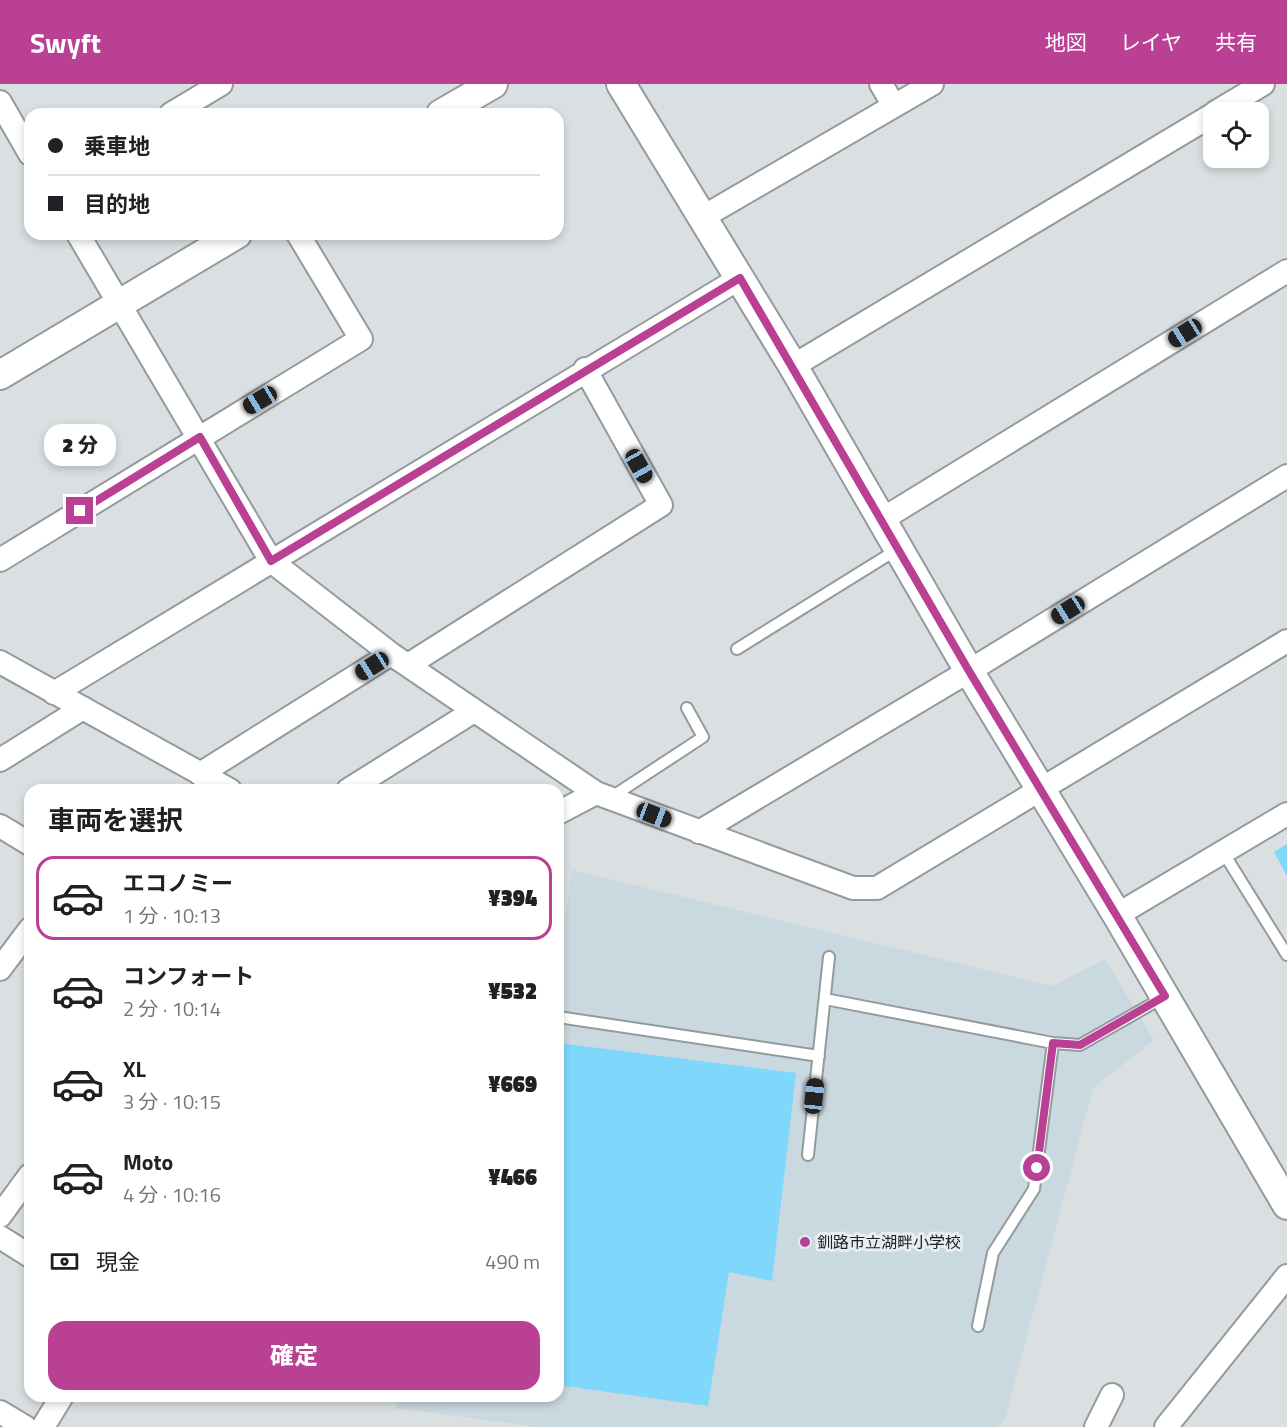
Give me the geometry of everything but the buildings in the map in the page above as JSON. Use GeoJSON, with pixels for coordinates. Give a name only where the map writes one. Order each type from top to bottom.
{"type":"FeatureCollection","features":[{"type":"Feature","properties":{"kind":"street"},"geometry":{"type":"LineString","coordinates":[[181,108],[220,84]]}},
{"type":"Feature","properties":{"kind":"street"},"geometry":{"type":"LineString","coordinates":[[451,108],[493,84]]}},
{"type":"Feature","properties":{"kind":"street"},"geometry":{"type":"LineString","coordinates":[[621,84],[793,366],[969,671],[1117,915],[1287,1205]]}},
{"type":"Feature","properties":{"kind":"street"},"geometry":{"type":"LineString","coordinates":[[881,84],[894,106]]}},
{"type":"Feature","properties":{"kind":"street"},"geometry":{"type":"LineString","coordinates":[[703,217],[932,84]]}},
{"type":"Feature","properties":{"kind":"street"},"geometry":{"type":"LineString","coordinates":[[1233,102],[1263,84]]}},
{"type":"Feature","properties":{"kind":"street"},"geometry":{"type":"LineString","coordinates":[[0,102],[24,144]]}},
{"type":"Feature","properties":{"kind":"street"},"geometry":{"type":"LineString","coordinates":[[793,366],[1203,120]]}},
{"type":"Feature","properties":{"kind":"street"},"geometry":{"type":"LineString","coordinates":[[82,240],[200,437],[271,561],[399,660],[603,795],[853,888],[877,888],[1287,641]]}},
{"type":"Feature","properties":{"kind":"street"},"geometry":{"type":"LineString","coordinates":[[0,375],[227,240]]}},
{"type":"Feature","properties":{"kind":"street"},"geometry":{"type":"LineString","coordinates":[[0,560],[361,339],[302,240]]}},
{"type":"Feature","properties":{"kind":"street"},"geometry":{"type":"LineString","coordinates":[[881,520],[1287,271]]}},
{"type":"Feature","properties":{"kind":"street"},"geometry":{"type":"LineString","coordinates":[[54,693],[585,369],[740,278]]}},
{"type":"Feature","properties":{"kind":"street"},"geometry":{"type":"LineString","coordinates":[[200,774],[399,660],[661,505],[585,369]]}},
{"type":"Feature","properties":{"kind":"street"},"geometry":{"type":"LineString","coordinates":[[699,832],[969,671],[1287,476]]}},
{"type":"Feature","properties":{"kind":"street"},"geometry":{"type":"LineString","coordinates":[[0,662],[219,784]]}},
{"type":"Feature","properties":{"kind":"street"},"geometry":{"type":"LineString","coordinates":[[0,760],[82,708]]}},
{"type":"Feature","properties":{"kind":"street"},"geometry":{"type":"LineString","coordinates":[[358,784],[474,711]]}},
{"type":"Feature","properties":{"kind":"street"},"geometry":{"type":"LineString","coordinates":[[564,811],[603,795]]}},
{"type":"Feature","properties":{"kind":"street"},"geometry":{"type":"LineString","coordinates":[[1117,915],[1287,814]]}},
{"type":"Feature","properties":{"kind":"street"},"geometry":{"type":"LineString","coordinates":[[0,826],[24,840]]}},
{"type":"Feature","properties":{"kind":"street"},"geometry":{"type":"LineString","coordinates":[[0,969],[24,937]]}},
{"type":"Feature","properties":{"kind":"street"},"geometry":{"type":"LineString","coordinates":[[0,1216],[24,1183]]}},
{"type":"Feature","properties":{"kind":"street"},"geometry":{"type":"LineString","coordinates":[[0,1237],[24,1252]]}},
{"type":"Feature","properties":{"kind":"street"},"geometry":{"type":"LineString","coordinates":[[1166,1427],[1287,1276]]}},
{"type":"Feature","properties":{"kind":"street"},"geometry":{"type":"LineString","coordinates":[[1096,1427],[1112,1395]]}},
{"type":"Feature","properties":{"kind":"street"},"geometry":{"type":"LineString","coordinates":[[43,1427],[58,1402]]}},
{"type":"Feature","properties":{"kind":"street"},"geometry":{"type":"LineString","coordinates":[[0,1412],[25,1427]]}},
{"type":"Feature","properties":{"kind":"lane"},"geometry":{"type":"LineString","coordinates":[[737,649],[898,548]]}},
{"type":"Feature","properties":{"kind":"lane"},"geometry":{"type":"LineString","coordinates":[[603,795],[702,737],[687,708]]}},
{"type":"Feature","properties":{"kind":"lane"},"geometry":{"type":"LineString","coordinates":[[1223,852],[1287,955]]}},
{"type":"Feature","properties":{"kind":"lane"},"geometry":{"type":"LineString","coordinates":[[808,1155],[829,957]]}},
{"type":"Feature","properties":{"kind":"lane"},"geometry":{"type":"LineString","coordinates":[[825,999],[1053,1043],[1080,1045],[1165,996]]}},
{"type":"Feature","properties":{"kind":"lane"},"geometry":{"type":"LineString","coordinates":[[564,1018],[819,1056]]}},
{"type":"Feature","properties":{"kind":"lane"},"geometry":{"type":"LineString","coordinates":[[978,1326],[993,1253],[1034,1189],[1053,1043]]}},
{"type":"Feature","properties":{"kind":"shaded area"},"geometry":{"type":"Polygon","coordinates":[[[1287,844],[1287,876],[1274,852],[1287,844]]]}},
{"type":"Feature","properties":{"kind":"shaded area","name":"釧路市立湖畔小学校"},"geometry":{"type":"Polygon","coordinates":[[[572,870],[1052,986],[1105,959],[1154,1040],[1093,1088],[1005,1419],[997,1427],[539,1427],[396,1408],[397,1402],[564,1402],[564,928],[572,870]]]}},
{"type":"Feature","properties":{"kind":"shaded area"},"geometry":{"type":"Polygon","coordinates":[[[564,1044],[796,1073],[772,1281],[729,1272],[708,1406],[564,1386],[564,1044]]]}},
{"type":"Feature","properties":{"kind":"place","name":"釧路市立湖畔小学校"},"geometry":{"type":"Point","coordinates":[805,1242]}},
{"type":"Feature","properties":{"kind":"route"},"geometry":{"type":"LineString","coordinates":[[80,511],[200,437],[271,561],[585,369],[740,278],[969,671],[1165,996],[1080,1045],[1053,1043],[1037,1168]]}}]}
